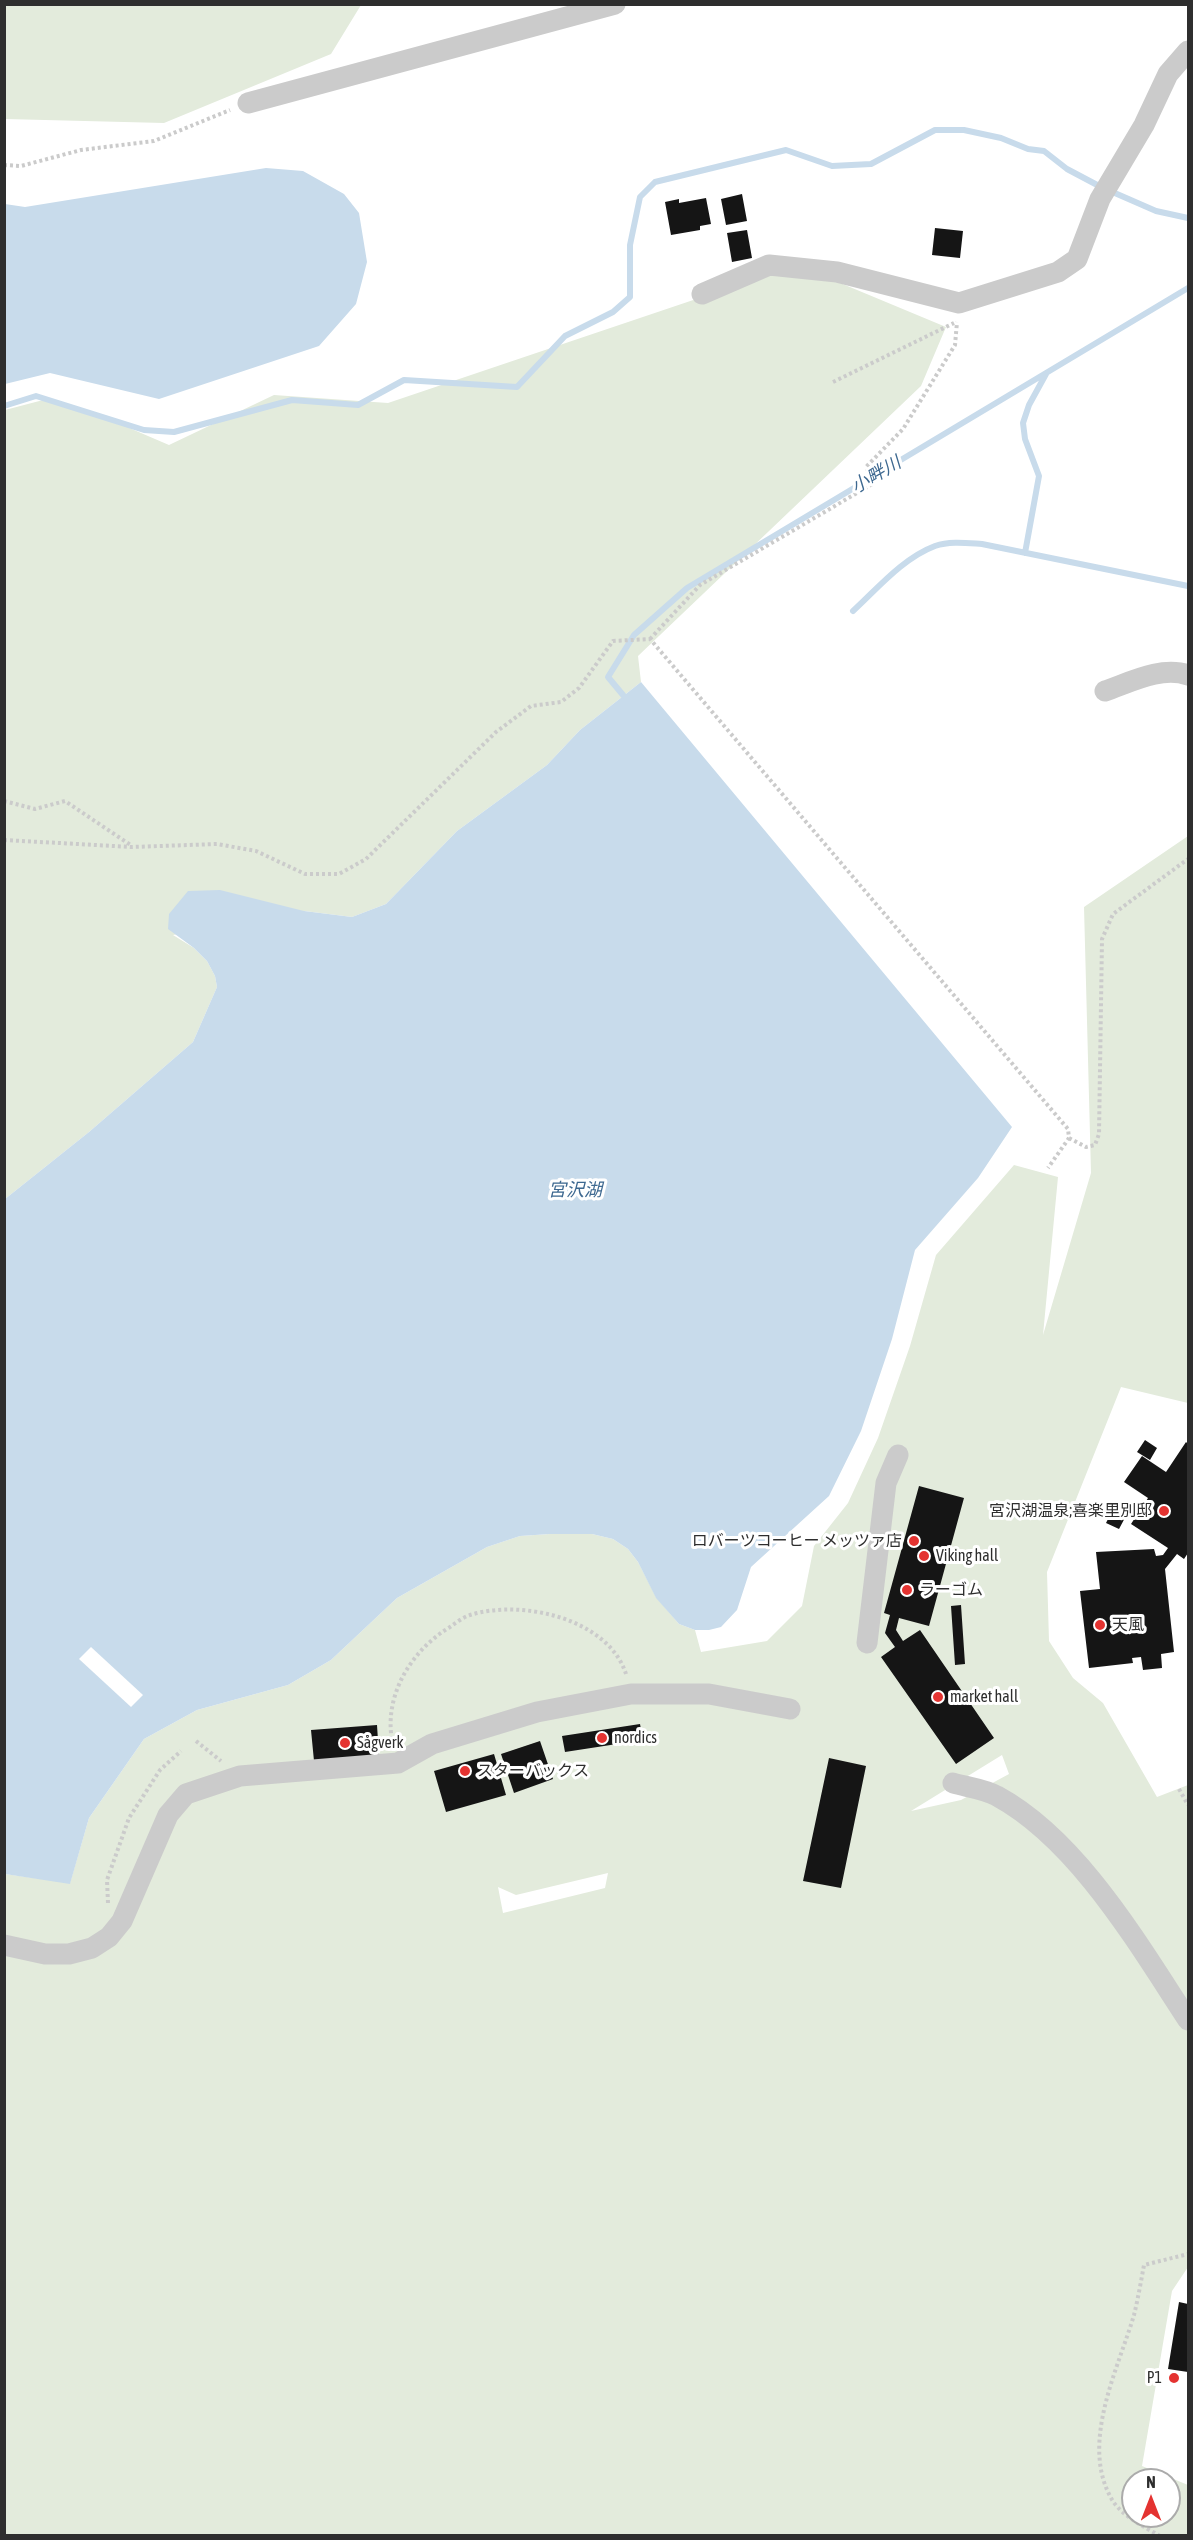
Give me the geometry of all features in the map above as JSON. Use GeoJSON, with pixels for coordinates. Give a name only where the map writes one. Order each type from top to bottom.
{"type":"FeatureCollection","features":[{"type":"Feature","properties":{"kind":"street"},"geometry":{"type":"LineString","coordinates":[[248,103],[615,4]]}},
{"type":"Feature","properties":{"kind":"street"},"geometry":{"type":"LineString","coordinates":[[702,294],[769,265],[837,272],[958,313],[1058,272],[1077,259],[1100,199],[1144,125],[1168,75],[1188,51]]}},
{"type":"Feature","properties":{"kind":"street"},"geometry":{"type":"LineString","coordinates":[[1105,691],[1163,672],[1176,671],[1188,675]]}},
{"type":"Feature","properties":{"kind":"street"},"geometry":{"type":"LineString","coordinates":[[867,1643],[886,1483],[898,1455]]}},
{"type":"Feature","properties":{"kind":"street"},"geometry":{"type":"LineString","coordinates":[[4,1945],[45,1954],[69,1954],[92,1948],[109,1937],[122,1921],[168,1815],[186,1794],[240,1776],[398,1763],[432,1744],[537,1712],[631,1694],[709,1694],[790,1709]]}},
{"type":"Feature","properties":{"kind":"street"},"geometry":{"type":"LineString","coordinates":[[953,1783],[996,1795],[1048,1831],[1114,1908],[1188,2020]]}},
{"type":"Feature","properties":{"kind":"path"},"geometry":{"type":"LineString","coordinates":[[4,165],[21,166],[81,150],[154,141],[248,103]]}},
{"type":"Feature","properties":{"kind":"path"},"geometry":{"type":"LineString","coordinates":[[833,382],[958,313]]}},
{"type":"Feature","properties":{"kind":"path"},"geometry":{"type":"LineString","coordinates":[[4,840],[132,847],[217,844],[256,851],[305,874],[339,874],[366,859],[496,732],[531,706],[561,702],[579,688],[613,640],[650,639],[700,585],[874,483],[866,467],[903,429],[955,345],[958,313]]}},
{"type":"Feature","properties":{"kind":"path"},"geometry":{"type":"LineString","coordinates":[[650,639],[1068,1129],[1069,1138],[1048,1168]]}},
{"type":"Feature","properties":{"kind":"path"},"geometry":{"type":"LineString","coordinates":[[4,801],[35,809],[65,801],[132,847]]}},
{"type":"Feature","properties":{"kind":"path"},"geometry":{"type":"LineString","coordinates":[[1069,1138],[1086,1147],[1095,1145],[1099,1134],[1102,939],[1113,914],[1188,859]]}},
{"type":"Feature","properties":{"kind":"path"},"geometry":{"type":"LineString","coordinates":[[398,1763],[389,1728],[400,1681],[413,1658],[421,1650],[439,1634],[469,1615],[514,1610],[555,1614],[590,1632],[616,1654],[626,1671],[631,1694]]}},
{"type":"Feature","properties":{"kind":"path"},"geometry":{"type":"LineString","coordinates":[[196,1741],[240,1776]]}},
{"type":"Feature","properties":{"kind":"path"},"geometry":{"type":"LineString","coordinates":[[109,1937],[107,1880],[129,1818],[160,1770],[181,1751]]}},
{"type":"Feature","properties":{"kind":"path"},"geometry":{"type":"LineString","coordinates":[[1179,1789],[1188,1805]]}},
{"type":"Feature","properties":{"kind":"path"},"geometry":{"type":"LineString","coordinates":[[1160,2535],[1126,2515],[1110,2497],[1098,2456],[1106,2398],[1134,2313],[1144,2265],[1188,2254]]}},
{"type":"Feature","properties":{"kind":"green space"},"geometry":{"type":"Polygon","coordinates":[[[5,4],[361,5],[331,54],[164,123],[5,119],[5,4]]]}},
{"type":"Feature","properties":{"kind":"green space"},"geometry":{"type":"Polygon","coordinates":[[[797,265],[946,327],[921,386],[638,656],[641,682],[580,730],[547,765],[457,831],[386,904],[352,917],[304,911],[173,935],[194,948],[207,961],[215,976],[217,987],[193,1042],[89,1132],[5,1199],[5,410],[47,399],[92,412],[169,445],[274,395],[388,403],[797,265]]]}},
{"type":"Feature","properties":{"kind":"green space"},"geometry":{"type":"Polygon","coordinates":[[[1188,836],[1188,1403],[1121,1387],[1047,1572],[1049,1641],[1073,1678],[1103,1703],[1157,1797],[1188,1785],[1188,2267],[1172,2291],[1142,2466],[1147,2468],[1121,2468],[1121,2528],[1181,2528],[1181,2482],[1188,2485],[1188,2535],[5,2536],[5,1874],[70,1883],[89,1818],[144,1739],[197,1710],[288,1685],[331,1660],[397,1598],[487,1547],[520,1536],[592,1534],[613,1539],[628,1549],[638,1562],[656,1597],[679,1624],[695,1630],[701,1652],[767,1641],[802,1606],[814,1546],[848,1503],[878,1438],[910,1346],[936,1255],[1014,1165],[1058,1177],[1043,1335],[1091,1173],[1084,907],[1188,836]],[[1002,1755],[911,1811],[961,1800],[1009,1774],[1002,1755]],[[608,1873],[516,1895],[498,1887],[503,1913],[605,1888],[608,1873]]]}},
{"type":"Feature","properties":{"kind":"water"},"geometry":{"type":"Polygon","coordinates":[[[266,168],[303,171],[344,194],[359,213],[367,262],[356,304],[319,346],[159,399],[50,373],[5,384],[5,204],[25,207],[266,168]]]}},
{"type":"Feature","properties":{"kind":"water","name":"宮沢湖"},"geometry":{"type":"Polygon","coordinates":[[[641,682],[1012,1127],[978,1178],[915,1250],[892,1339],[861,1431],[829,1496],[751,1567],[737,1610],[721,1627],[709,1630],[695,1630],[679,1624],[656,1598],[638,1562],[628,1549],[613,1539],[592,1534],[550,1534],[520,1536],[487,1547],[397,1598],[331,1660],[288,1685],[197,1710],[144,1739],[89,1818],[70,1884],[5,1874],[5,1199],[89,1132],[193,1042],[217,987],[215,976],[207,961],[194,948],[168,929],[169,914],[188,891],[220,890],[304,911],[352,917],[386,904],[457,831],[547,765],[580,730],[641,682]]]}},
{"type":"Feature","properties":{"kind":"pier"},"geometry":{"type":"Polygon","coordinates":[[[91,1647],[143,1695],[131,1707],[79,1659],[91,1647]]]}},
{"type":"Feature","properties":{"kind":"building"},"geometry":{"type":"Polygon","coordinates":[[[742,194],[747,221],[726,225],[721,199],[742,194]]]}},
{"type":"Feature","properties":{"kind":"building"},"geometry":{"type":"Polygon","coordinates":[[[706,198],[711,224],[700,226],[700,230],[671,235],[665,202],[679,199],[679,203],[706,198]]]}},
{"type":"Feature","properties":{"kind":"building"},"geometry":{"type":"Polygon","coordinates":[[[935,228],[963,231],[960,258],[932,255],[935,228]]]}},
{"type":"Feature","properties":{"kind":"building"},"geometry":{"type":"Polygon","coordinates":[[[747,230],[752,258],[732,262],[727,233],[747,230]]]}},
{"type":"Feature","properties":{"kind":"building"},"geometry":{"type":"Polygon","coordinates":[[[1145,1440],[1157,1448],[1150,1460],[1137,1452],[1145,1440]]]}},
{"type":"Feature","properties":{"kind":"building"},"geometry":{"type":"Polygon","coordinates":[[[1186,1442],[1188,1444],[1188,1553],[1184,1559],[1177,1554],[1165,1569],[1174,1652],[1161,1654],[1162,1668],[1143,1670],[1141,1657],[1132,1658],[1133,1663],[1089,1668],[1080,1591],[1100,1589],[1096,1552],[1154,1549],[1156,1556],[1163,1555],[1168,1548],[1131,1524],[1148,1498],[1124,1482],[1142,1456],[1166,1472],[1186,1442]]]}},
{"type":"Feature","properties":{"kind":"building"},"geometry":{"type":"Polygon","coordinates":[[[919,1486],[964,1498],[929,1626],[899,1618],[896,1630],[903,1641],[920,1630],[994,1738],[956,1764],[881,1657],[895,1647],[885,1633],[890,1615],[884,1613],[919,1486]]]}},
{"type":"Feature","properties":{"kind":"building"},"geometry":{"type":"Polygon","coordinates":[[[1114,1507],[1127,1514],[1119,1529],[1106,1523],[1114,1507]]]}},
{"type":"Feature","properties":{"kind":"building"},"geometry":{"type":"Polygon","coordinates":[[[961,1605],[965,1664],[955,1665],[951,1606],[961,1605]]]}},
{"type":"Feature","properties":{"kind":"building","name":"nordics"},"geometry":{"type":"Polygon","coordinates":[[[640,1724],[643,1740],[565,1752],[562,1736],[640,1724]]]}},
{"type":"Feature","properties":{"kind":"building","name":"Sågverk"},"geometry":{"type":"Polygon","coordinates":[[[377,1725],[379,1756],[314,1761],[311,1730],[377,1725]]]}},
{"type":"Feature","properties":{"kind":"building"},"geometry":{"type":"Polygon","coordinates":[[[540,1741],[553,1779],[514,1793],[501,1754],[540,1741]]]}},
{"type":"Feature","properties":{"kind":"building"},"geometry":{"type":"Polygon","coordinates":[[[494,1754],[506,1795],[446,1812],[434,1771],[494,1754]]]}},
{"type":"Feature","properties":{"kind":"building"},"geometry":{"type":"Polygon","coordinates":[[[829,1758],[866,1766],[841,1888],[803,1881],[829,1758]]]}},
{"type":"Feature","properties":{"kind":"building"},"geometry":{"type":"Polygon","coordinates":[[[1179,2302],[1188,2304],[1188,2372],[1168,2369],[1179,2302]]]}},
{"type":"Feature","properties":{"kind":"waterway"},"geometry":{"type":"LineString","coordinates":[[4,406],[36,396],[144,430],[174,432],[292,400],[358,405],[404,380],[517,387],[565,336],[613,312],[630,297],[630,245],[640,197],[655,182],[786,150],[832,166],[871,164],[935,130],[964,130],[1001,138],[1028,149],[1044,151],[1067,169],[1101,187],[1156,211],[1188,218]]}},
{"type":"Feature","properties":{"kind":"waterway","name":"小畔川"},"geometry":{"type":"LineString","coordinates":[[623,695],[608,677],[634,635],[687,588],[1188,288]]}},
{"type":"Feature","properties":{"kind":"waterway"},"geometry":{"type":"LineString","coordinates":[[1025,553],[1039,476],[1025,439],[1023,423],[1029,405],[1046,374]]}},
{"type":"Feature","properties":{"kind":"waterway"},"geometry":{"type":"LineString","coordinates":[[853,611],[912,558],[935,546],[952,543],[982,544],[1188,586]]}},
{"type":"Feature","properties":{"kind":"place","name":"宮沢湖温泉;喜楽里別邸"},"geometry":{"type":"Point","coordinates":[1164,1511]}},
{"type":"Feature","properties":{"kind":"place","name":"ロバーツコーヒー メッツァ店"},"geometry":{"type":"Point","coordinates":[914,1541]}},
{"type":"Feature","properties":{"kind":"place","name":"Viking hall"},"geometry":{"type":"Point","coordinates":[924,1556]}},
{"type":"Feature","properties":{"kind":"place","name":"ラーゴム"},"geometry":{"type":"Point","coordinates":[907,1590]}},
{"type":"Feature","properties":{"kind":"place","name":"天風"},"geometry":{"type":"Point","coordinates":[1100,1625]}},
{"type":"Feature","properties":{"kind":"place","name":"market hall"},"geometry":{"type":"Point","coordinates":[938,1697]}},
{"type":"Feature","properties":{"kind":"place","name":"nordics"},"geometry":{"type":"Point","coordinates":[602,1738]}},
{"type":"Feature","properties":{"kind":"place","name":"Sågverk"},"geometry":{"type":"Point","coordinates":[345,1743]}},
{"type":"Feature","properties":{"kind":"place","name":"スターバックス"},"geometry":{"type":"Point","coordinates":[465,1771]}},
{"type":"Feature","properties":{"kind":"place","name":"P1"},"geometry":{"type":"Point","coordinates":[1174,2378]}}]}
